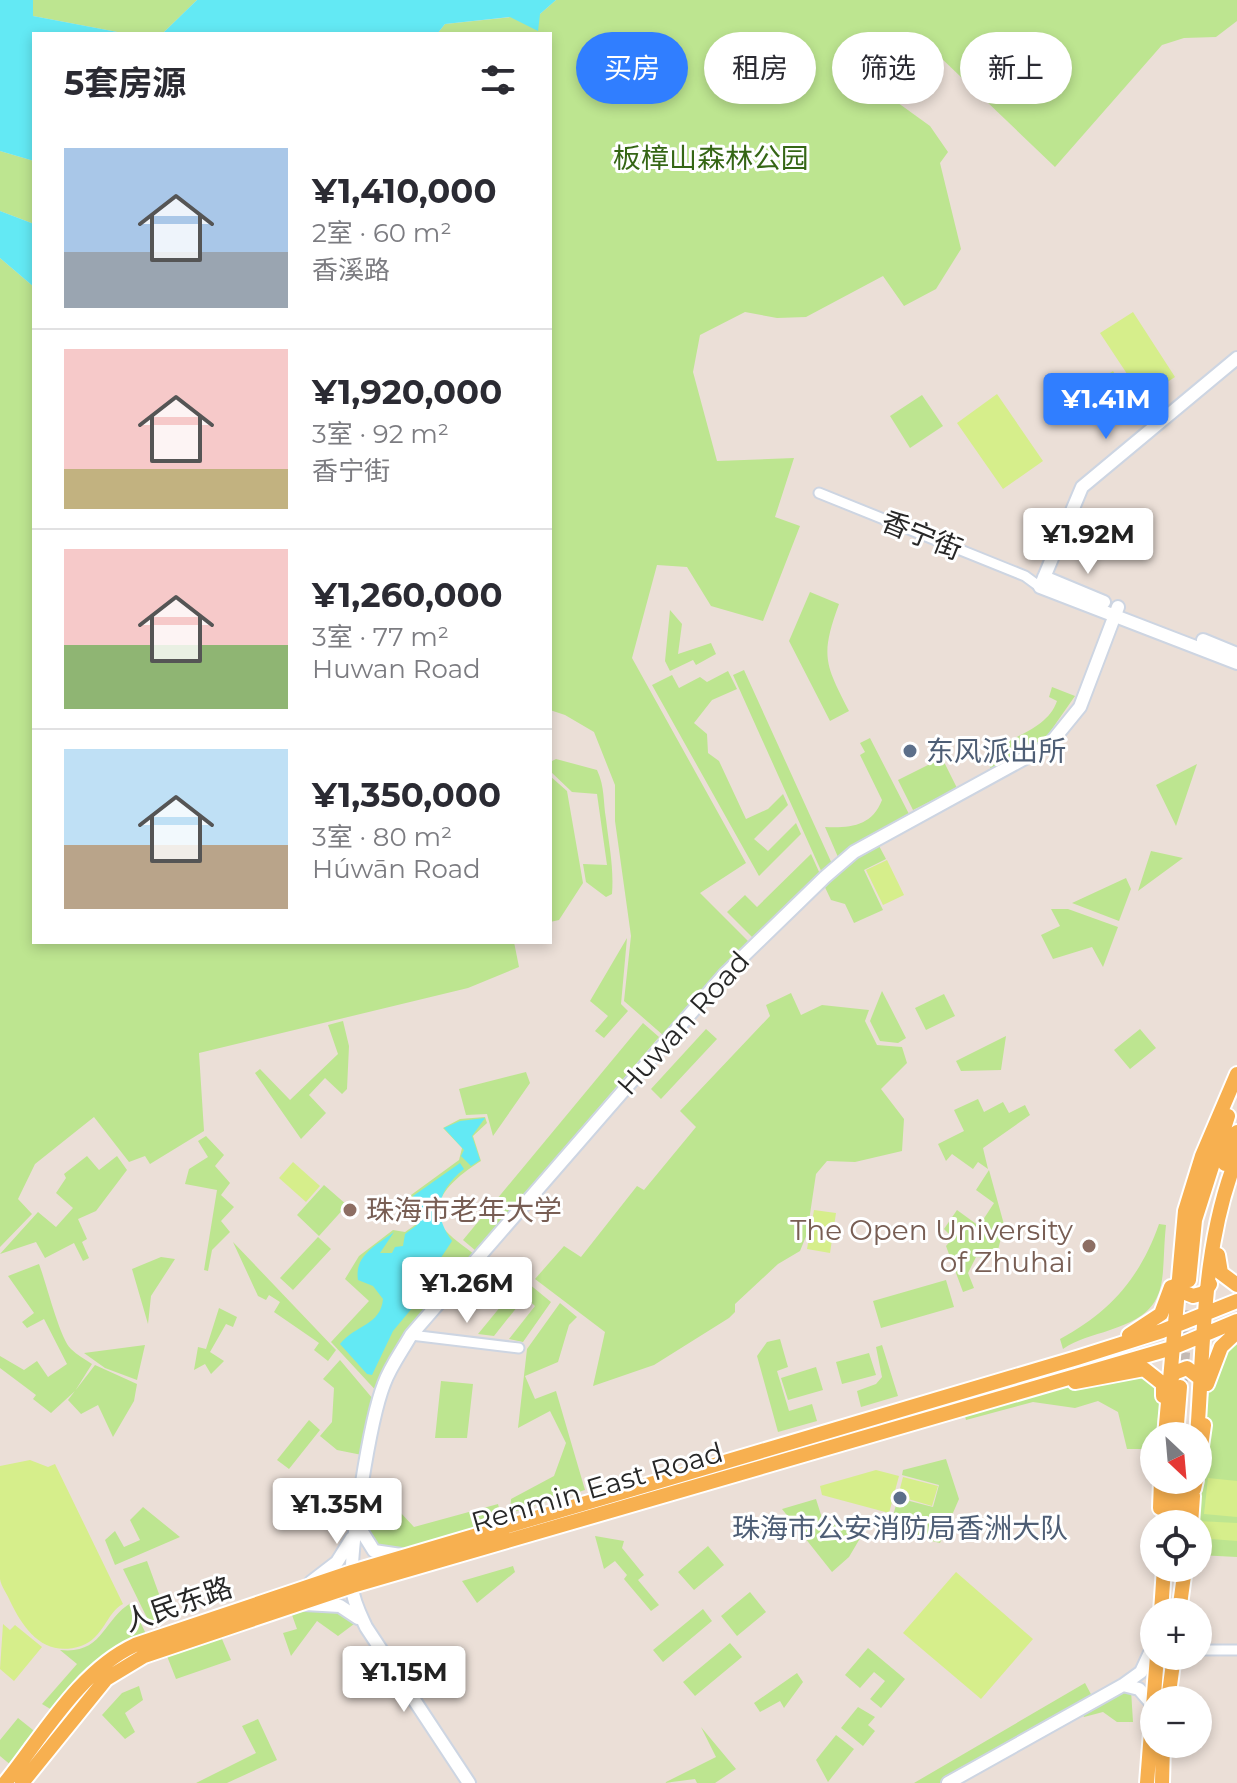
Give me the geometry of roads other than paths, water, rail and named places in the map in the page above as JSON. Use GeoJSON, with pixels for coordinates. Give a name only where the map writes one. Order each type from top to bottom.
{"type":"FeatureCollection","features":[{"type":"Feature","properties":{"kind":"main road"},"geometry":{"type":"LineString","coordinates":[[1078,1365],[1098,1344],[1137,1332],[1161,1314],[1171,1295],[1174,1257],[1202,1156],[1237,1074]]}},
{"type":"Feature","properties":{"kind":"main road"},"geometry":{"type":"LineString","coordinates":[[1195,1282],[1195,1220],[1207,1174],[1237,1093]]}},
{"type":"Feature","properties":{"kind":"main road"},"geometry":{"type":"LineString","coordinates":[[1195,1282],[1210,1218],[1237,1132]]}},
{"type":"Feature","properties":{"kind":"main road"},"geometry":{"type":"LineString","coordinates":[[1194,1422],[1186,1384],[1172,1348],[1175,1326],[1195,1282],[1234,1164]]}},
{"type":"Feature","properties":{"kind":"main road"},"geometry":{"type":"LineString","coordinates":[[1234,1164],[1217,1261],[1221,1273],[1237,1285]]}},
{"type":"Feature","properties":{"kind":"main road"},"geometry":{"type":"LineString","coordinates":[[1169,1422],[1204,1335],[1206,1314],[1182,1232]]}},
{"type":"Feature","properties":{"kind":"main road","name":"Renmin East Road"},"geometry":{"type":"LineString","coordinates":[[352,1579],[1039,1386],[1078,1365],[1237,1301]]}},
{"type":"Feature","properties":{"kind":"main road","name":"Renmin East Road"},"geometry":{"type":"LineString","coordinates":[[1078,1365],[1172,1348],[1237,1321]]}},
{"type":"Feature","properties":{"kind":"main road"},"geometry":{"type":"LineString","coordinates":[[1204,1422],[1212,1363],[1221,1347],[1237,1332]]}},
{"type":"Feature","properties":{"kind":"main road","name":"人民东路"},"geometry":{"type":"LineString","coordinates":[[5,1783],[96,1670],[114,1655],[352,1579],[423,1552],[1078,1365]]}},
{"type":"Feature","properties":{"kind":"main road"},"geometry":{"type":"LineString","coordinates":[[1039,1386],[1144,1369],[1163,1384],[1163,1422]]}},
{"type":"Feature","properties":{"kind":"main road"},"geometry":{"type":"LineString","coordinates":[[1179,1422],[1186,1384]]}},
{"type":"Feature","properties":{"kind":"main road"},"geometry":{"type":"LineString","coordinates":[[1186,1384],[1188,1422]]}},
{"type":"Feature","properties":{"kind":"main road"},"geometry":{"type":"LineString","coordinates":[[22,1783],[106,1679],[123,1665],[298,1597]]}},
{"type":"Feature","properties":{"kind":"main road"},"geometry":{"type":"LineString","coordinates":[[1147,1783],[1149,1758]]}},
{"type":"Feature","properties":{"kind":"main road"},"geometry":{"type":"LineString","coordinates":[[1162,1783],[1163,1758]]}},
{"type":"Feature","properties":{"kind":"street"},"geometry":{"type":"LineString","coordinates":[[1042,582],[1082,487],[1237,358]]}},
{"type":"Feature","properties":{"kind":"street","name":"香宁街"},"geometry":{"type":"LineString","coordinates":[[819,493],[1116,611]]}},
{"type":"Feature","properties":{"kind":"street"},"geometry":{"type":"LineString","coordinates":[[1116,611],[1237,654]]}},
{"type":"Feature","properties":{"kind":"street"},"geometry":{"type":"LineString","coordinates":[[1116,611],[1237,663]]}},
{"type":"Feature","properties":{"kind":"street","name":"Huwan Road"},"geometry":{"type":"LineString","coordinates":[[358,1524],[384,1384],[411,1335],[725,974],[825,877],[854,852],[1049,745],[1080,707],[1116,611]]}},
{"type":"Feature","properties":{"kind":"street"},"geometry":{"type":"LineString","coordinates":[[411,1335],[519,1348]]}},
{"type":"Feature","properties":{"kind":"street"},"geometry":{"type":"LineString","coordinates":[[358,1524],[367,1545],[379,1553],[423,1552]]}},
{"type":"Feature","properties":{"kind":"street"},"geometry":{"type":"LineString","coordinates":[[358,1524],[352,1579],[356,1608],[469,1783]]}},
{"type":"Feature","properties":{"kind":"street"},"geometry":{"type":"LineString","coordinates":[[298,1597],[347,1550],[358,1524]]}},
{"type":"Feature","properties":{"kind":"street"},"geometry":{"type":"LineString","coordinates":[[298,1597],[343,1607],[366,1627]]}},
{"type":"Feature","properties":{"kind":"street"},"geometry":{"type":"LineString","coordinates":[[1212,1650],[1237,1650]]}},
{"type":"Feature","properties":{"kind":"street"},"geometry":{"type":"LineString","coordinates":[[948,1783],[1123,1685],[1142,1670]]}},
{"type":"Feature","properties":{"kind":"street"},"geometry":{"type":"LineString","coordinates":[[1123,1685],[1140,1690]]}},
{"type":"Feature","properties":{"kind":"water"},"geometry":{"type":"Polygon","coordinates":[[[0,0],[33,0],[33,16],[117,32],[32,32],[32,160],[0,151],[0,0]]]}},
{"type":"Feature","properties":{"kind":"water"},"geometry":{"type":"Polygon","coordinates":[[[197,0],[556,0],[540,14],[538,31],[510,17],[445,24],[439,32],[164,32],[197,0]]]}},
{"type":"Feature","properties":{"kind":"water"},"geometry":{"type":"Polygon","coordinates":[[[0,211],[32,223],[32,285],[0,258],[0,211]]]}},
{"type":"Feature","properties":{"kind":"water"},"geometry":{"type":"Polygon","coordinates":[[[485,1118],[472,1136],[480,1160],[471,1166],[461,1156],[464,1150],[444,1128],[460,1121],[485,1118]]]}},
{"type":"Feature","properties":{"kind":"water"},"geometry":{"type":"Polygon","coordinates":[[[460,1163],[464,1169],[448,1186],[440,1203],[442,1221],[452,1241],[425,1282],[423,1295],[393,1331],[372,1375],[367,1374],[340,1344],[372,1320],[381,1308],[383,1299],[373,1286],[358,1280],[363,1257],[394,1232],[380,1253],[392,1253],[395,1247],[403,1246],[405,1234],[417,1225],[413,1196],[460,1163]]]}},
{"type":"Feature","properties":{"kind":"tunnel"},"geometry":{"type":"LineString","coordinates":[[1180,1387],[1189,1285]]}},
{"type":"Feature","properties":{"kind":"place","name":"东风派出所"},"geometry":{"type":"Point","coordinates":[910,751]}},
{"type":"Feature","properties":{"kind":"place","name":"珠海市老年大学"},"geometry":{"type":"Point","coordinates":[350,1210]}},
{"type":"Feature","properties":{"kind":"place","name":"The Open University of Zhuhai"},"geometry":{"type":"Point","coordinates":[1089,1246]}},
{"type":"Feature","properties":{"kind":"place","name":"珠海市公安消防局香洲大队"},"geometry":{"type":"Point","coordinates":[900,1498]}},
{"type":"Feature","properties":{"kind":"park label","name":"板樟山森林公园"},"geometry":{"type":"Point","coordinates":[711,158]}}]}
